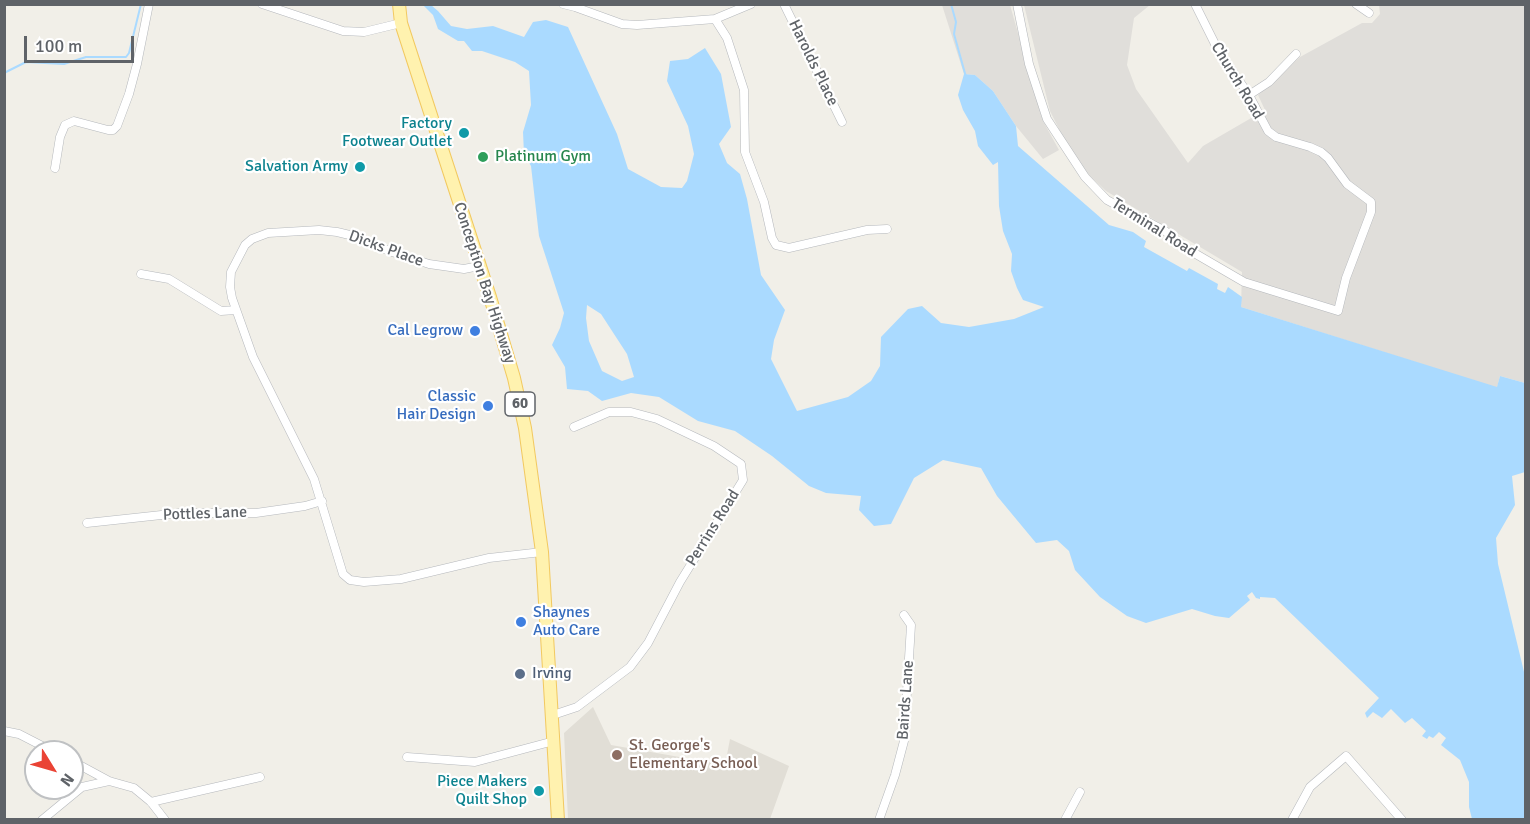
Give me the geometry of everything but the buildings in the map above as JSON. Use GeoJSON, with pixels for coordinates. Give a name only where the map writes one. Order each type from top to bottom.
{"type":"FeatureCollection","features":[{"type":"Feature","properties":{"kind":"main road","name":"Conception Bay Highway"},"geometry":{"type":"LineString","coordinates":[[399,4],[401,23],[487,287],[514,378],[532,475],[542,552],[558,819]]}},
{"type":"Feature","properties":{"kind":"street"},"geometry":{"type":"LineString","coordinates":[[55,168],[60,137],[65,125],[74,121],[108,130],[113,130],[117,126],[134,74],[148,4]]}},
{"type":"Feature","properties":{"kind":"street"},"geometry":{"type":"LineString","coordinates":[[262,4],[343,31],[364,32],[401,23]]}},
{"type":"Feature","properties":{"kind":"street"},"geometry":{"type":"LineString","coordinates":[[563,4],[622,24],[637,25],[715,18],[751,4]]}},
{"type":"Feature","properties":{"kind":"street","name":"Harolds Place"},"geometry":{"type":"LineString","coordinates":[[784,4],[842,122]]}},
{"type":"Feature","properties":{"kind":"street","name":"Terminal Road"},"geometry":{"type":"LineString","coordinates":[[1017,4],[1029,64],[1047,119],[1085,177],[1107,200],[1165,231],[1189,250],[1244,282],[1338,311]]}},
{"type":"Feature","properties":{"kind":"street","name":"Church Road"},"geometry":{"type":"LineString","coordinates":[[1195,4],[1218,50],[1249,95],[1262,122],[1271,134],[1321,152],[1347,184],[1371,202],[1371,212],[1346,278],[1338,311]]}},
{"type":"Feature","properties":{"kind":"street"},"geometry":{"type":"LineString","coordinates":[[1356,4],[1369,13]]}},
{"type":"Feature","properties":{"kind":"street"},"geometry":{"type":"LineString","coordinates":[[715,18],[727,38],[744,90],[745,152],[764,202],[776,246],[789,248],[867,230],[887,230]]}},
{"type":"Feature","properties":{"kind":"street"},"geometry":{"type":"LineString","coordinates":[[1249,95],[1269,82],[1296,54]]}},
{"type":"Feature","properties":{"kind":"street","name":"Dicks Place"},"geometry":{"type":"LineString","coordinates":[[479,266],[464,269],[429,264],[389,251],[358,237],[337,232],[319,230],[268,233],[260,235],[245,245],[231,272],[230,287],[243,333],[260,372],[305,459],[322,501],[343,574],[350,580],[364,582],[401,579],[489,558],[542,552]]}},
{"type":"Feature","properties":{"kind":"street"},"geometry":{"type":"LineString","coordinates":[[141,274],[169,279],[220,311],[236,310]]}},
{"type":"Feature","properties":{"kind":"street","name":"Perrins Road"},"geometry":{"type":"LineString","coordinates":[[553,715],[577,706],[630,667],[648,643],[680,582],[743,480],[741,464],[714,446],[657,419],[631,412],[609,412],[574,427]]}},
{"type":"Feature","properties":{"kind":"street","name":"Pottles Lane"},"geometry":{"type":"LineString","coordinates":[[87,523],[180,513],[256,513],[322,501]]}},
{"type":"Feature","properties":{"kind":"street","name":"Bairds Lane"},"geometry":{"type":"LineString","coordinates":[[879,819],[895,775],[904,741],[911,625],[904,615]]}},
{"type":"Feature","properties":{"kind":"street"},"geometry":{"type":"LineString","coordinates":[[4,731],[19,734],[31,740]]}},
{"type":"Feature","properties":{"kind":"street"},"geometry":{"type":"LineString","coordinates":[[406,757],[475,762],[554,741]]}},
{"type":"Feature","properties":{"kind":"street"},"geometry":{"type":"LineString","coordinates":[[1292,819],[1310,787],[1346,756],[1402,819]]}},
{"type":"Feature","properties":{"kind":"street"},"geometry":{"type":"LineString","coordinates":[[84,767],[134,789],[151,802],[165,819]]}},
{"type":"Feature","properties":{"kind":"street"},"geometry":{"type":"LineString","coordinates":[[151,802],[260,777]]}},
{"type":"Feature","properties":{"kind":"street"},"geometry":{"type":"LineString","coordinates":[[42,819],[82,787],[109,780]]}},
{"type":"Feature","properties":{"kind":"street"},"geometry":{"type":"LineString","coordinates":[[1065,819],[1080,792]]}},
{"type":"Feature","properties":{"kind":"shaded area"},"geometry":{"type":"Polygon","coordinates":[[[942,5],[1010,5],[1043,121],[1059,150],[1043,159],[1016,126],[993,91],[975,75],[964,74],[942,5]]]}},
{"type":"Feature","properties":{"kind":"shaded area"},"geometry":{"type":"Polygon","coordinates":[[[1024,5],[1150,5],[1134,18],[1127,65],[1136,89],[1188,163],[1203,146],[1265,110],[1258,95],[1300,57],[1362,23],[1372,23],[1380,14],[1379,5],[1525,5],[1525,383],[1500,376],[1497,388],[1241,307],[1242,272],[1106,191],[1085,171],[1067,145],[1050,111],[1024,5]]]}},
{"type":"Feature","properties":{"kind":"shaded area","name":"St. George's Elementary School"},"geometry":{"type":"Polygon","coordinates":[[[593,707],[611,745],[725,765],[730,739],[789,766],[770,819],[568,819],[564,733],[593,707]]]}},
{"type":"Feature","properties":{"kind":"water"},"geometry":{"type":"Polygon","coordinates":[[[423,5],[431,5],[451,26],[467,29],[493,26],[524,37],[533,22],[546,20],[568,27],[617,134],[628,169],[661,187],[682,188],[687,181],[694,154],[688,126],[667,81],[670,61],[688,59],[705,48],[721,74],[731,127],[719,144],[727,163],[740,174],[761,275],[785,310],[774,340],[771,359],[797,411],[848,397],[871,381],[880,366],[881,337],[908,309],[922,306],[941,323],[969,327],[1014,319],[1044,307],[1023,300],[1011,271],[1012,254],[1003,231],[999,206],[998,162],[993,165],[978,146],[975,131],[963,110],[958,95],[964,74],[975,75],[993,91],[1016,126],[1018,146],[1109,225],[1133,232],[1146,241],[1144,247],[1187,271],[1189,268],[1218,284],[1217,289],[1225,293],[1228,287],[1242,297],[1241,307],[1497,387],[1500,376],[1525,383],[1525,472],[1512,476],[1515,505],[1496,538],[1498,564],[1525,676],[1525,819],[1472,819],[1469,807],[1469,782],[1460,760],[1441,745],[1446,738],[1439,732],[1433,738],[1429,736],[1427,739],[1422,736],[1426,731],[1412,718],[1405,723],[1391,709],[1382,718],[1373,712],[1367,718],[1365,713],[1379,698],[1275,598],[1256,598],[1252,592],[1247,596],[1250,600],[1229,618],[1192,609],[1146,623],[1127,616],[1100,597],[1075,570],[1069,551],[1057,540],[1036,543],[997,496],[981,468],[943,460],[914,478],[891,524],[874,526],[859,510],[861,496],[826,493],[809,486],[772,456],[735,431],[698,421],[659,397],[631,393],[602,401],[588,391],[567,389],[565,367],[552,345],[564,313],[539,236],[531,166],[524,154],[523,132],[531,105],[529,71],[515,62],[482,51],[472,51],[464,41],[458,41],[438,29],[433,15],[423,5]],[[587,305],[589,341],[602,371],[622,381],[634,377],[627,354],[601,314],[587,305]]]}},
{"type":"Feature","properties":{"kind":"waterway"},"geometry":{"type":"LineString","coordinates":[[4,73],[26,62],[64,64],[86,57],[126,57],[141,4]]}},
{"type":"Feature","properties":{"kind":"waterway"},"geometry":{"type":"LineString","coordinates":[[951,4],[956,22],[954,34],[966,77]]}},
{"type":"Feature","properties":{"kind":"place","name":"Factory Footwear Outlet"},"geometry":{"type":"Point","coordinates":[464,133]}},
{"type":"Feature","properties":{"kind":"place","name":"Platinum Gym"},"geometry":{"type":"Point","coordinates":[483,157]}},
{"type":"Feature","properties":{"kind":"place","name":"Salvation Army"},"geometry":{"type":"Point","coordinates":[360,167]}},
{"type":"Feature","properties":{"kind":"place","name":"Cal Legrow"},"geometry":{"type":"Point","coordinates":[475,331]}},
{"type":"Feature","properties":{"kind":"place","name":"Classic Hair Design"},"geometry":{"type":"Point","coordinates":[488,406]}},
{"type":"Feature","properties":{"kind":"place","name":"Shaynes Auto Care"},"geometry":{"type":"Point","coordinates":[521,622]}},
{"type":"Feature","properties":{"kind":"place","name":"Irving"},"geometry":{"type":"Point","coordinates":[520,674]}},
{"type":"Feature","properties":{"kind":"place","name":"St. George's Elementary School"},"geometry":{"type":"Point","coordinates":[617,755]}},
{"type":"Feature","properties":{"kind":"place","name":"Piece Makers Quilt Shop"},"geometry":{"type":"Point","coordinates":[539,791]}}]}
